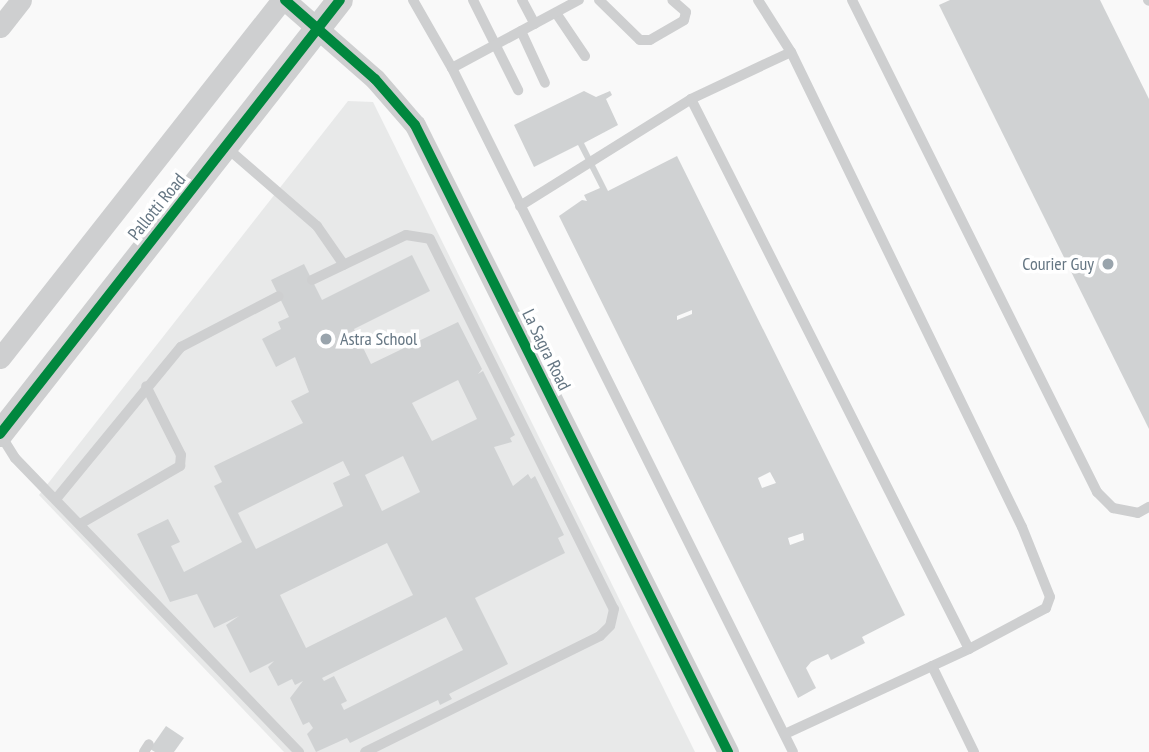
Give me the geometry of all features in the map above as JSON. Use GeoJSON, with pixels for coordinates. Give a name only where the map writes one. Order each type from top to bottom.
{"type":"FeatureCollection","features":[{"type":"Feature","properties":{"kind":"street"},"geometry":{"type":"LineString","coordinates":[[0,27],[21,0]]}},
{"type":"Feature","properties":{"kind":"street","name":"La Sagra Road"},"geometry":{"type":"LineString","coordinates":[[283,0],[388,92],[415,125],[728,752]]}},
{"type":"Feature","properties":{"kind":"street","name":"Pallotti Road"},"geometry":{"type":"LineString","coordinates":[[0,358],[283,0]]}},
{"type":"Feature","properties":{"kind":"street","name":"Pallotti Road"},"geometry":{"type":"LineString","coordinates":[[0,434],[340,0]]}},
{"type":"Feature","properties":{"kind":"lane"},"geometry":{"type":"LineString","coordinates":[[413,0],[452,68],[793,752]]}},
{"type":"Feature","properties":{"kind":"lane"},"geometry":{"type":"LineString","coordinates":[[473,0],[518,90]]}},
{"type":"Feature","properties":{"kind":"lane"},"geometry":{"type":"LineString","coordinates":[[522,0],[535,24]]}},
{"type":"Feature","properties":{"kind":"lane"},"geometry":{"type":"LineString","coordinates":[[599,0],[640,40],[650,40],[684,20],[686,12],[672,0]]}},
{"type":"Feature","properties":{"kind":"lane"},"geometry":{"type":"LineString","coordinates":[[758,0],[791,52],[1049,587],[1046,608],[969,649],[785,734]]}},
{"type":"Feature","properties":{"kind":"lane"},"geometry":{"type":"LineString","coordinates":[[852,0],[1097,492],[1113,508],[1138,513],[1149,507]]}},
{"type":"Feature","properties":{"kind":"lane"},"geometry":{"type":"LineString","coordinates":[[452,68],[574,1]]}},
{"type":"Feature","properties":{"kind":"lane"},"geometry":{"type":"LineString","coordinates":[[556,13],[585,56]]}},
{"type":"Feature","properties":{"kind":"lane"},"geometry":{"type":"LineString","coordinates":[[521,31],[545,83]]}},
{"type":"Feature","properties":{"kind":"lane"},"geometry":{"type":"LineString","coordinates":[[520,206],[691,99],[791,52]]}},
{"type":"Feature","properties":{"kind":"lane"},"geometry":{"type":"LineString","coordinates":[[691,99],[969,649]]}},
{"type":"Feature","properties":{"kind":"lane"},"geometry":{"type":"LineString","coordinates":[[226,148],[317,226],[344,265]]}},
{"type":"Feature","properties":{"kind":"lane"},"geometry":{"type":"LineString","coordinates":[[312,280],[412,234],[434,244],[614,614],[600,636],[365,752]]}},
{"type":"Feature","properties":{"kind":"lane"},"geometry":{"type":"LineString","coordinates":[[56,499],[146,386],[181,347],[279,296]]}},
{"type":"Feature","properties":{"kind":"lane"},"geometry":{"type":"LineString","coordinates":[[80,524],[180,466],[181,455],[146,386]]}},
{"type":"Feature","properties":{"kind":"lane"},"geometry":{"type":"LineString","coordinates":[[0,434],[15,458],[299,752]]}},
{"type":"Feature","properties":{"kind":"lane"},"geometry":{"type":"LineString","coordinates":[[932,666],[974,752]]}},
{"type":"Feature","properties":{"kind":"shaded area","name":"Astra School"},"geometry":{"type":"Polygon","coordinates":[[[348,101],[373,102],[695,752],[284,752],[39,495],[348,101]]]}},
{"type":"Feature","properties":{"kind":"building","name":"Courier Guy"},"geometry":{"type":"Polygon","coordinates":[[[950,0],[1100,0],[1149,99],[1149,429],[939,5],[950,0]]]}},
{"type":"Feature","properties":{"kind":"building"},"geometry":{"type":"Polygon","coordinates":[[[584,91],[596,97],[610,91],[612,95],[606,99],[618,125],[584,143],[608,191],[677,156],[905,615],[862,637],[865,643],[831,660],[828,654],[811,662],[806,668],[816,688],[798,698],[559,216],[582,200],[587,201],[584,195],[600,188],[578,145],[534,167],[514,125],[584,91]],[[692,310],[677,316],[677,320],[692,314],[692,310]],[[770,472],[758,478],[762,488],[776,483],[770,472]],[[803,533],[788,538],[790,545],[804,540],[803,533]]]}},
{"type":"Feature","properties":{"kind":"building"},"geometry":{"type":"Polygon","coordinates":[[[412,255],[430,291],[354,329],[371,364],[458,322],[482,369],[478,374],[483,371],[515,435],[510,438],[512,442],[494,447],[513,486],[528,474],[531,479],[535,476],[564,535],[558,538],[565,553],[475,598],[508,664],[449,694],[452,699],[440,705],[438,700],[350,743],[347,738],[316,752],[307,734],[313,728],[309,722],[303,725],[290,698],[303,681],[295,685],[292,679],[278,686],[268,667],[274,661],[250,673],[226,625],[239,616],[214,628],[197,594],[170,602],[137,534],[168,519],[180,542],[171,546],[184,572],[242,542],[214,486],[222,482],[214,466],[303,423],[291,401],[309,392],[295,357],[276,367],[262,339],[281,329],[278,322],[289,317],[271,280],[304,264],[322,300],[412,255]],[[458,380],[412,403],[432,441],[477,419],[458,380]],[[403,456],[365,475],[382,511],[420,492],[403,456]],[[343,461],[238,513],[256,549],[343,506],[333,483],[350,475],[343,461]],[[387,543],[280,595],[306,648],[413,595],[387,543]],[[446,617],[322,678],[324,681],[334,676],[347,701],[341,704],[344,710],[463,650],[446,617]]]}},
{"type":"Feature","properties":{"kind":"building"},"geometry":{"type":"Polygon","coordinates":[[[166,726],[184,738],[174,752],[155,752],[150,749],[166,726]]]}},
{"type":"Feature","properties":{"kind":"cycle path"},"geometry":{"type":"LineString","coordinates":[[285,0],[375,79],[415,125],[728,752]]}},
{"type":"Feature","properties":{"kind":"cycle path"},"geometry":{"type":"LineString","coordinates":[[0,434],[340,0]]}},
{"type":"Feature","properties":{"kind":"place","name":"Courier Guy"},"geometry":{"type":"Point","coordinates":[1108,264]}},
{"type":"Feature","properties":{"kind":"place","name":"Astra School"},"geometry":{"type":"Point","coordinates":[326,339]}}]}
